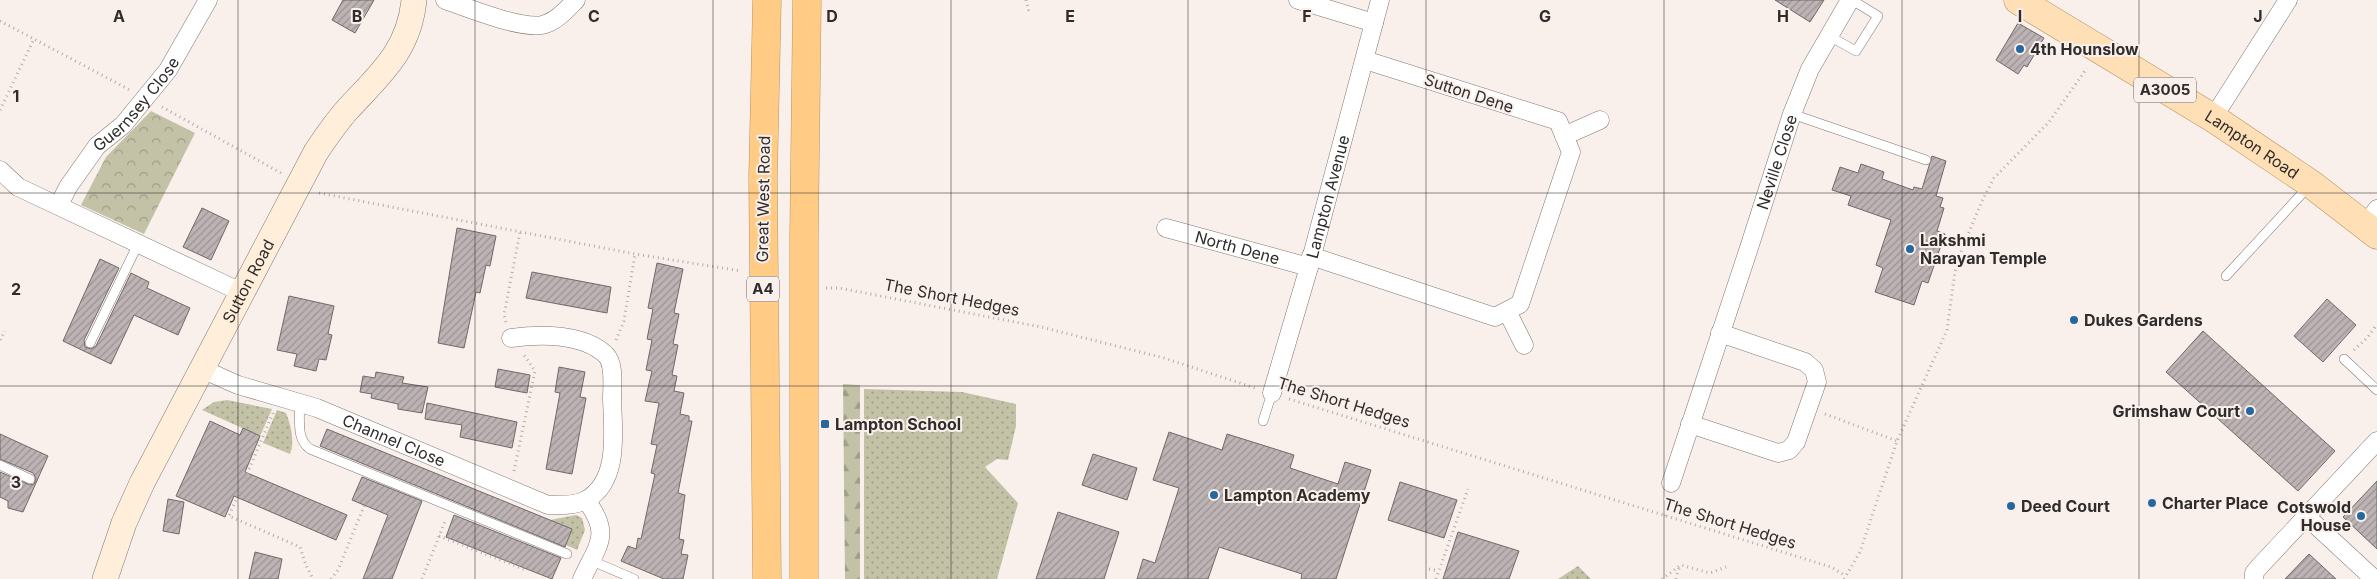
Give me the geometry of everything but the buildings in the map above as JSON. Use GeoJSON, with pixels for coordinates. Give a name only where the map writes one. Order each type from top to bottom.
{"type":"FeatureCollection","features":[{"type":"Feature","properties":{"kind":"highway","name":"Great West Road"},"geometry":{"type":"LineString","coordinates":[[767,0],[763,178],[763,294],[767,579]]}},
{"type":"Feature","properties":{"kind":"highway"},"geometry":{"type":"LineString","coordinates":[[804,579],[804,237],[807,0]]}},
{"type":"Feature","properties":{"kind":"main road","name":"Lampton Road"},"geometry":{"type":"LineString","coordinates":[[2032,4],[2099,51],[2213,118],[2373,223]]}},
{"type":"Feature","properties":{"kind":"street","name":"Guernsey Close"},"geometry":{"type":"LineString","coordinates":[[59,205],[68,187],[97,146],[123,125],[168,70],[208,0]]}},
{"type":"Feature","properties":{"kind":"street","name":"Sutton Road"},"geometry":{"type":"LineString","coordinates":[[105,579],[124,523],[202,369],[300,183],[325,138],[387,68],[402,46],[410,25],[414,0]]}},
{"type":"Feature","properties":{"kind":"street"},"geometry":{"type":"LineString","coordinates":[[445,0],[523,25],[543,25],[563,14],[576,0]]}},
{"type":"Feature","properties":{"kind":"street"},"geometry":{"type":"LineString","coordinates":[[1298,0],[1374,23]]}},
{"type":"Feature","properties":{"kind":"street","name":"Lampton Avenue"},"geometry":{"type":"LineString","coordinates":[[1272,393],[1310,262],[1380,0]]}},
{"type":"Feature","properties":{"kind":"street","name":"Neville Close"},"geometry":{"type":"LineString","coordinates":[[1671,483],[1792,114],[1810,69],[1851,0]]}},
{"type":"Feature","properties":{"kind":"street"},"geometry":{"type":"LineString","coordinates":[[2213,118],[2288,0]]}},
{"type":"Feature","properties":{"kind":"street","name":"Sutton Dene"},"geometry":{"type":"LineString","coordinates":[[1365,60],[1558,121],[1571,152],[1520,304],[1507,311]]}},
{"type":"Feature","properties":{"kind":"street"},"geometry":{"type":"LineString","coordinates":[[1564,136],[1600,120]]}},
{"type":"Feature","properties":{"kind":"street"},"geometry":{"type":"LineString","coordinates":[[0,170],[18,187],[243,293]]}},
{"type":"Feature","properties":{"kind":"street","name":"North Dene"},"geometry":{"type":"LineString","coordinates":[[1166,228],[1310,262]]}},
{"type":"Feature","properties":{"kind":"street"},"geometry":{"type":"LineString","coordinates":[[1310,262],[1495,317],[1507,311],[1524,345]]}},
{"type":"Feature","properties":{"kind":"street"},"geometry":{"type":"LineString","coordinates":[[1690,424],[1778,453],[1789,450],[1796,442],[1817,382],[1814,370],[1805,362],[1720,333]]}},
{"type":"Feature","properties":{"kind":"street"},"geometry":{"type":"LineString","coordinates":[[511,338],[533,335],[569,339],[593,345],[608,356],[612,371],[613,455],[601,486],[586,500],[598,517],[601,527],[600,539],[582,579]]}},
{"type":"Feature","properties":{"kind":"street","name":"Channel Close"},"geometry":{"type":"LineString","coordinates":[[202,369],[238,385],[298,402],[548,505],[566,505],[586,500]]}},
{"type":"Feature","properties":{"kind":"street"},"geometry":{"type":"LineString","coordinates":[[2254,579],[2254,573],[2259,567],[2377,442]]}},
{"type":"Feature","properties":{"kind":"street"},"geometry":{"type":"LineString","coordinates":[[2306,516],[2374,579]]}},
{"type":"Feature","properties":{"kind":"lane"},"geometry":{"type":"LineString","coordinates":[[1829,36],[1856,51],[1878,16],[1851,0]]}},
{"type":"Feature","properties":{"kind":"lane"},"geometry":{"type":"LineString","coordinates":[[1792,114],[1926,160]]}},
{"type":"Feature","properties":{"kind":"lane"},"geometry":{"type":"LineString","coordinates":[[2226,276],[2311,184]]}},
{"type":"Feature","properties":{"kind":"lane"},"geometry":{"type":"LineString","coordinates":[[90,343],[138,244]]}},
{"type":"Feature","properties":{"kind":"lane"},"geometry":{"type":"LineString","coordinates":[[2344,359],[2377,390]]}},
{"type":"Feature","properties":{"kind":"lane"},"geometry":{"type":"LineString","coordinates":[[1263,421],[1272,393]]}},
{"type":"Feature","properties":{"kind":"lane"},"geometry":{"type":"LineString","coordinates":[[298,402],[301,417],[300,435],[303,444],[310,449],[567,554]]}},
{"type":"Feature","properties":{"kind":"lane"},"geometry":{"type":"LineString","coordinates":[[0,465],[30,478]]}},
{"type":"Feature","properties":{"kind":"lane"},"geometry":{"type":"LineString","coordinates":[[590,560],[634,579]]}},
{"type":"Feature","properties":{"kind":"path"},"geometry":{"type":"LineString","coordinates":[[1026,0],[1029,12]]}},
{"type":"Feature","properties":{"kind":"path"},"geometry":{"type":"LineString","coordinates":[[0,110],[34,39]]}},
{"type":"Feature","properties":{"kind":"path"},"geometry":{"type":"LineString","coordinates":[[1845,578],[1860,552],[1897,441],[1947,330],[1955,271],[1959,256],[1994,178],[2049,122],[2099,51]]}},
{"type":"Feature","properties":{"kind":"path"},"geometry":{"type":"LineString","coordinates":[[300,183],[314,192],[634,254],[743,271]]}},
{"type":"Feature","properties":{"kind":"path"},"geometry":{"type":"LineString","coordinates":[[510,489],[535,371],[511,338],[504,315],[520,232]]}},
{"type":"Feature","properties":{"kind":"path"},"geometry":{"type":"LineString","coordinates":[[608,356],[624,321],[634,254]]}},
{"type":"Feature","properties":{"kind":"path","name":"The Short Hedges"},"geometry":{"type":"LineString","coordinates":[[825,288],[839,288],[1042,328],[1164,358],[1831,568],[1845,578]]}},
{"type":"Feature","properties":{"kind":"path"},"geometry":{"type":"LineString","coordinates":[[2344,359],[2368,337],[2377,324]]}},
{"type":"Feature","properties":{"kind":"path"},"geometry":{"type":"LineString","coordinates":[[0,340],[4,330]]}},
{"type":"Feature","properties":{"kind":"path"},"geometry":{"type":"LineString","coordinates":[[275,407],[229,516],[300,547],[313,579]]}},
{"type":"Feature","properties":{"kind":"path"},"geometry":{"type":"LineString","coordinates":[[1808,408],[1897,441]]}},
{"type":"Feature","properties":{"kind":"path"},"geometry":{"type":"LineString","coordinates":[[331,579],[338,570],[377,475]]}},
{"type":"Feature","properties":{"kind":"path"},"geometry":{"type":"LineString","coordinates":[[1436,579],[1468,489]]}},
{"type":"Feature","properties":{"kind":"path"},"geometry":{"type":"LineString","coordinates":[[422,579],[451,506]]}},
{"type":"Feature","properties":{"kind":"path"},"geometry":{"type":"LineString","coordinates":[[439,536],[526,570]]}},
{"type":"Feature","properties":{"kind":"path"},"geometry":{"type":"LineString","coordinates":[[1681,565],[1710,573],[1726,567]]}},
{"type":"Feature","properties":{"kind":"path"},"geometry":{"type":"LineString","coordinates":[[1662,579],[1681,565]]}},
{"type":"Feature","properties":{"kind":"path"},"geometry":{"type":"LineString","coordinates":[[1676,579],[1681,565]]}},
{"type":"Feature","properties":{"kind":"path"},"geometry":{"type":"LineString","coordinates":[[1429,569],[1438,572]]}},
{"type":"Feature","properties":{"kind":"green space"},"geometry":{"type":"Polygon","coordinates":[[[151,111],[195,133],[144,234],[81,205],[106,157],[151,111]]]}},
{"type":"Feature","properties":{"kind":"green space"},"geometry":{"type":"Polygon","coordinates":[[[843,384],[860,385],[860,579],[845,579],[843,384]]]}},
{"type":"Feature","properties":{"kind":"green space"},"geometry":{"type":"Polygon","coordinates":[[[864,389],[962,392],[1016,404],[1016,426],[1008,460],[997,459],[985,467],[1018,503],[997,579],[864,579],[864,389]]]}},
{"type":"Feature","properties":{"kind":"green space"},"geometry":{"type":"Polygon","coordinates":[[[227,400],[272,409],[260,436],[202,410],[214,402],[227,400]]]}},
{"type":"Feature","properties":{"kind":"green space"},"geometry":{"type":"Polygon","coordinates":[[[277,410],[286,413],[289,423],[292,434],[290,454],[263,443],[277,410]]]}},
{"type":"Feature","properties":{"kind":"green space"},"geometry":{"type":"Polygon","coordinates":[[[576,515],[582,518],[585,530],[577,550],[566,545],[572,529],[550,520],[576,515]]]}},
{"type":"Feature","properties":{"kind":"green space"},"geometry":{"type":"Polygon","coordinates":[[[1578,566],[1591,579],[1558,579],[1578,566]]]}},
{"type":"Feature","properties":{"kind":"place","name":"4th Hounslow"},"geometry":{"type":"Point","coordinates":[2020,49]}},
{"type":"Feature","properties":{"kind":"place","name":"Lakshmi Narayan Temple"},"geometry":{"type":"Point","coordinates":[1910,249]}},
{"type":"Feature","properties":{"kind":"place","name":"Dukes Gardens"},"geometry":{"type":"Point","coordinates":[2074,320]}},
{"type":"Feature","properties":{"kind":"place","name":"Grimshaw Court"},"geometry":{"type":"Point","coordinates":[2250,411]}},
{"type":"Feature","properties":{"kind":"place","name":"Lampton School"},"geometry":{"type":"Point","coordinates":[825,424]}},
{"type":"Feature","properties":{"kind":"place","name":"Lampton Academy"},"geometry":{"type":"Point","coordinates":[1214,495]}},
{"type":"Feature","properties":{"kind":"place","name":"Charter Place"},"geometry":{"type":"Point","coordinates":[2152,503]}},
{"type":"Feature","properties":{"kind":"place","name":"Deed Court"},"geometry":{"type":"Point","coordinates":[2011,506]}},
{"type":"Feature","properties":{"kind":"place","name":"Cotswold House"},"geometry":{"type":"Point","coordinates":[2361,516]}}]}
